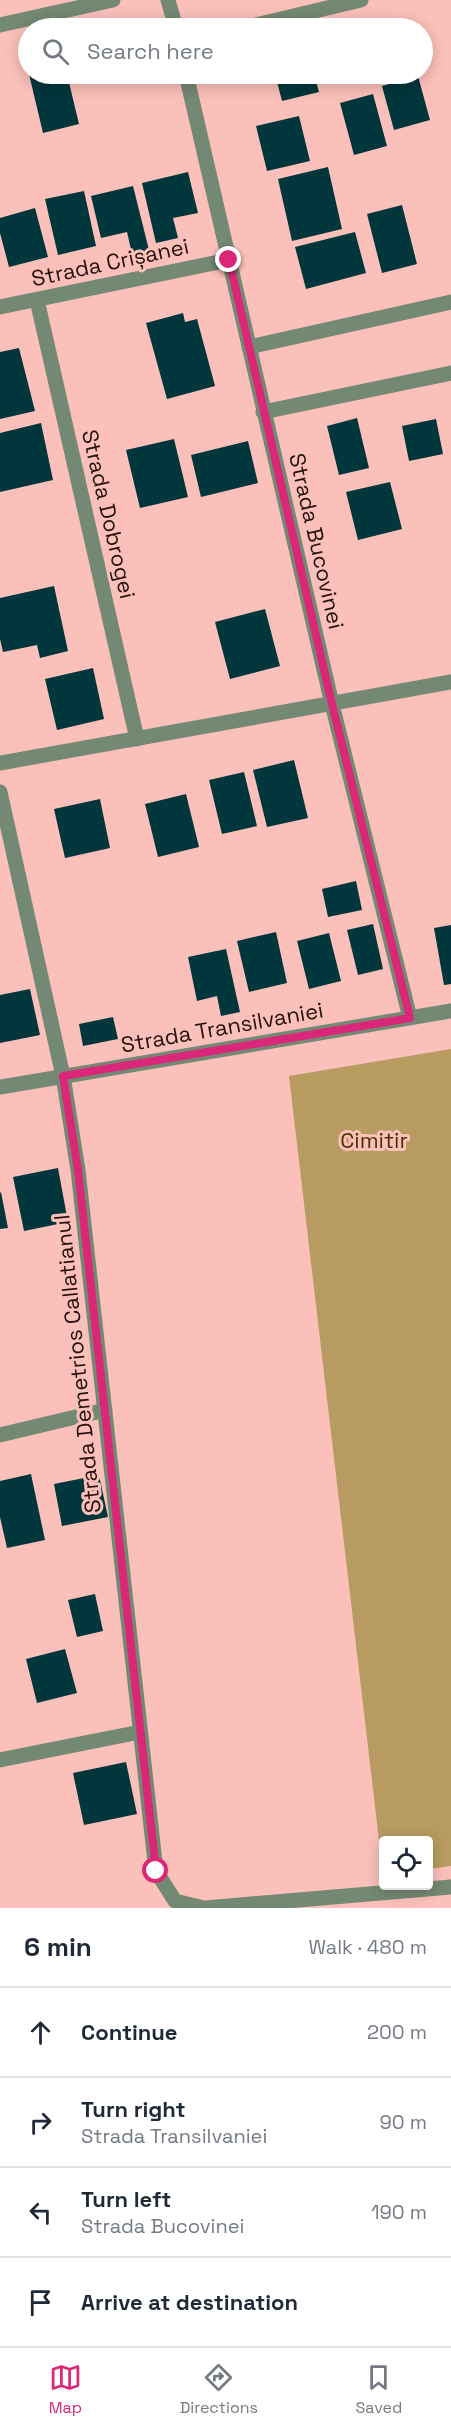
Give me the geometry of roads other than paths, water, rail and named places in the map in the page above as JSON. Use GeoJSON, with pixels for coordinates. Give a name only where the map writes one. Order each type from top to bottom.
{"type":"FeatureCollection","features":[{"type":"Feature","properties":{"kind":"street"},"geometry":{"type":"LineString","coordinates":[[32,18],[113,0]]}},
{"type":"Feature","properties":{"kind":"street"},"geometry":{"type":"LineString","coordinates":[[168,0],[173,18]]}},
{"type":"Feature","properties":{"kind":"street"},"geometry":{"type":"LineString","coordinates":[[286,18],[362,0]]}},
{"type":"Feature","properties":{"kind":"street"},"geometry":{"type":"LineString","coordinates":[[0,25],[18,21]]}},
{"type":"Feature","properties":{"kind":"street","name":"Strada Bucovinei"},"geometry":{"type":"LineString","coordinates":[[188,84],[332,704],[410,1018]]}},
{"type":"Feature","properties":{"kind":"street","name":"Strada Crișanei"},"geometry":{"type":"LineString","coordinates":[[0,308],[229,260]]}},
{"type":"Feature","properties":{"kind":"street","name":"Strada Dobrogei"},"geometry":{"type":"LineString","coordinates":[[37,300],[137,739]]}},
{"type":"Feature","properties":{"kind":"street"},"geometry":{"type":"LineString","coordinates":[[249,346],[451,302]]}},
{"type":"Feature","properties":{"kind":"street"},"geometry":{"type":"LineString","coordinates":[[263,412],[451,374]]}},
{"type":"Feature","properties":{"kind":"street"},"geometry":{"type":"LineString","coordinates":[[0,763],[451,682]]}},
{"type":"Feature","properties":{"kind":"street","name":"Strada Demetrios Callatianul"},"geometry":{"type":"LineString","coordinates":[[0,792],[63,1076],[78,1170],[156,1871],[175,1901],[204,1908],[451,1887]]}},
{"type":"Feature","properties":{"kind":"street","name":"Strada Transilvaniei"},"geometry":{"type":"LineString","coordinates":[[0,1087],[451,1011]]}},
{"type":"Feature","properties":{"kind":"street"},"geometry":{"type":"LineString","coordinates":[[0,1435],[105,1410]]}},
{"type":"Feature","properties":{"kind":"street"},"geometry":{"type":"LineString","coordinates":[[0,1760],[140,1732]]}},
{"type":"Feature","properties":{"kind":"park label","name":"Cimitir"},"geometry":{"type":"Point","coordinates":[374,1140]}}]}
